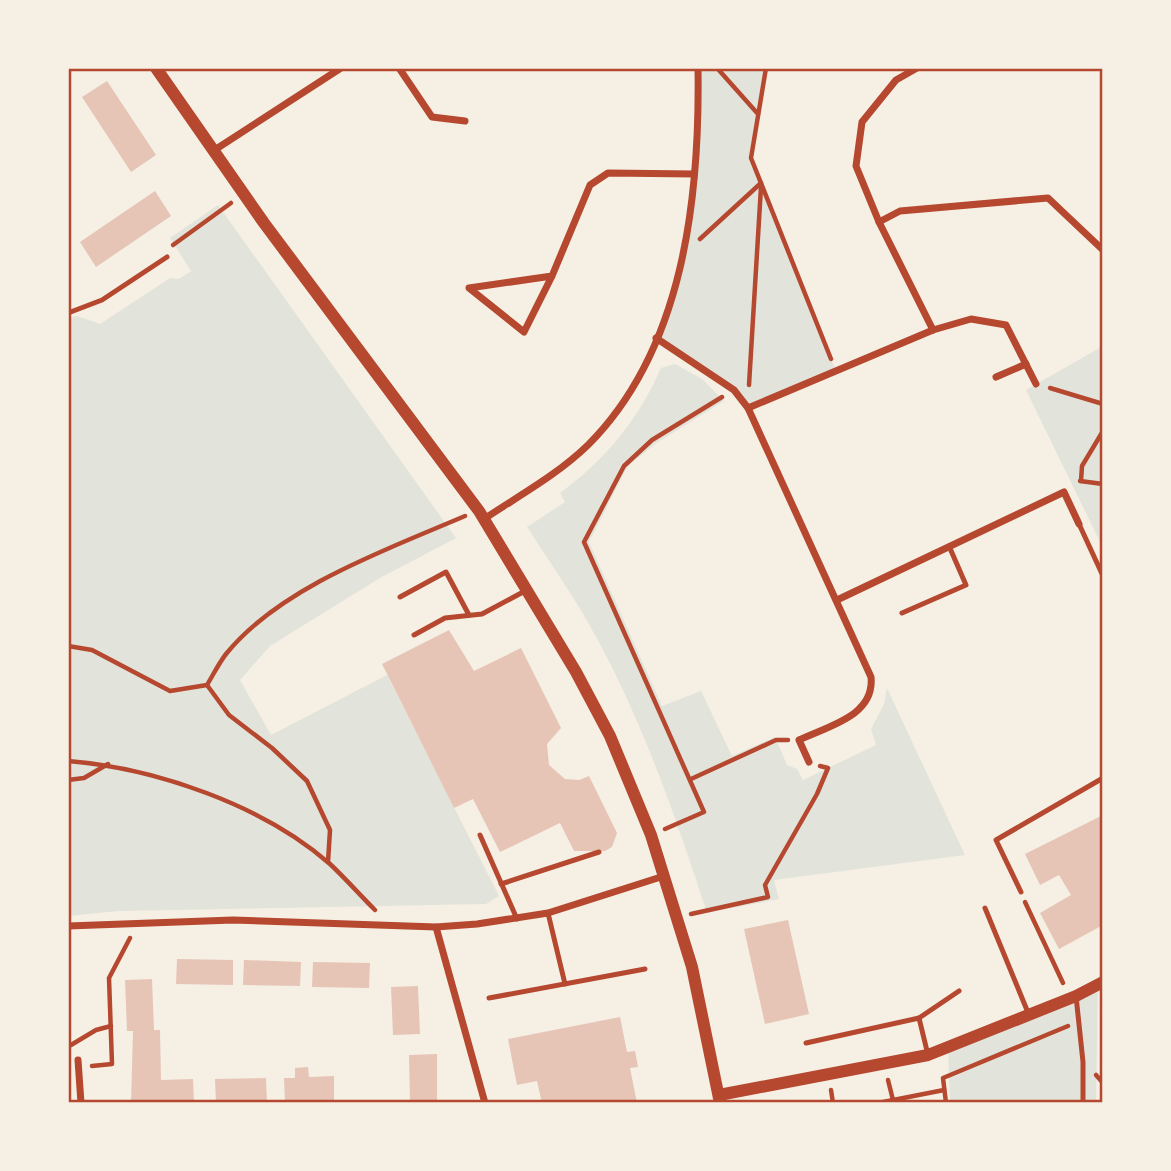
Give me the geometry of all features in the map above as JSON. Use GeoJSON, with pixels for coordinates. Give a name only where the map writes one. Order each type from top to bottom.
{"type":"FeatureCollection","features":[{"type":"Feature","properties":{"kind":"street"},"geometry":{"type":"LineString","coordinates":[[156,68],[243,194],[481,515],[528,590],[610,736],[651,835],[692,967],[719,1099],[928,1055],[1073,997],[1103,982]]}},
{"type":"Feature","properties":{"kind":"street"},"geometry":{"type":"LineString","coordinates":[[213,151],[341,68]]}},
{"type":"Feature","properties":{"kind":"street"},"geometry":{"type":"LineString","coordinates":[[399,68],[432,117],[465,121]]}},
{"type":"Feature","properties":{"kind":"street"},"geometry":{"type":"LineString","coordinates":[[481,515],[559,471],[589,443],[629,393],[656,338],[685,253],[699,135],[698,68]]}},
{"type":"Feature","properties":{"kind":"street"},"geometry":{"type":"LineString","coordinates":[[917,68],[895,80],[862,122],[856,166],[879,222],[933,330]]}},
{"type":"Feature","properties":{"kind":"street"},"geometry":{"type":"LineString","coordinates":[[552,276],[469,288],[524,332],[552,276],[590,185],[608,173],[694,174]]}},
{"type":"Feature","properties":{"kind":"street"},"geometry":{"type":"LineString","coordinates":[[879,222],[900,211],[1048,198],[1103,250]]}},
{"type":"Feature","properties":{"kind":"street"},"geometry":{"type":"LineString","coordinates":[[748,408],[835,369],[933,330],[971,318],[1006,325],[1036,384]]}},
{"type":"Feature","properties":{"kind":"street"},"geometry":{"type":"LineString","coordinates":[[656,338],[734,390],[748,408],[871,677],[870,693],[855,713],[799,740],[809,762]]}},
{"type":"Feature","properties":{"kind":"street"},"geometry":{"type":"LineString","coordinates":[[996,377],[1026,364]]}},
{"type":"Feature","properties":{"kind":"street"},"geometry":{"type":"LineString","coordinates":[[836,600],[1064,492],[1079,524]]}},
{"type":"Feature","properties":{"kind":"street"},"geometry":{"type":"LineString","coordinates":[[68,926],[233,920],[436,927],[517,919],[548,913],[664,876]]}},
{"type":"Feature","properties":{"kind":"street"},"geometry":{"type":"LineString","coordinates":[[436,927],[485,1103]]}},
{"type":"Feature","properties":{"kind":"street"},"geometry":{"type":"LineString","coordinates":[[78,1063],[81,1103]]}},
{"type":"Feature","properties":{"kind":"lane"},"geometry":{"type":"LineString","coordinates":[[68,313],[102,300],[167,257]]}},
{"type":"Feature","properties":{"kind":"lane"},"geometry":{"type":"LineString","coordinates":[[1079,524],[1103,576]]}},
{"type":"Feature","properties":{"kind":"lane"},"geometry":{"type":"LineString","coordinates":[[902,614],[966,585],[949,547]]}},
{"type":"Feature","properties":{"kind":"lane"},"geometry":{"type":"LineString","coordinates":[[400,597],[446,572],[470,615]]}},
{"type":"Feature","properties":{"kind":"lane"},"geometry":{"type":"LineString","coordinates":[[414,635],[445,618],[482,614],[528,590]]}},
{"type":"Feature","properties":{"kind":"lane"},"geometry":{"type":"LineString","coordinates":[[1021,892],[996,840],[1103,778]]}},
{"type":"Feature","properties":{"kind":"lane"},"geometry":{"type":"LineString","coordinates":[[480,835],[517,919]]}},
{"type":"Feature","properties":{"kind":"lane"},"geometry":{"type":"LineString","coordinates":[[501,884],[600,852]]}},
{"type":"Feature","properties":{"kind":"lane"},"geometry":{"type":"LineString","coordinates":[[985,908],[1029,1015]]}},
{"type":"Feature","properties":{"kind":"lane"},"geometry":{"type":"LineString","coordinates":[[548,913],[565,984]]}},
{"type":"Feature","properties":{"kind":"lane"},"geometry":{"type":"LineString","coordinates":[[489,998],[645,969]]}},
{"type":"Feature","properties":{"kind":"lane"},"geometry":{"type":"LineString","coordinates":[[806,1043],[919,1018],[960,992]]}},
{"type":"Feature","properties":{"kind":"lane"},"geometry":{"type":"LineString","coordinates":[[1073,997],[1079,1022],[1083,1103]]}},
{"type":"Feature","properties":{"kind":"lane"},"geometry":{"type":"LineString","coordinates":[[919,1018],[928,1055]]}},
{"type":"Feature","properties":{"kind":"path"},"geometry":{"type":"LineString","coordinates":[[717,68],[758,114]]}},
{"type":"Feature","properties":{"kind":"path"},"geometry":{"type":"LineString","coordinates":[[766,68],[751,158],[835,369]]}},
{"type":"Feature","properties":{"kind":"path"},"geometry":{"type":"LineString","coordinates":[[685,253],[761,183]]}},
{"type":"Feature","properties":{"kind":"path"},"geometry":{"type":"LineString","coordinates":[[748,408],[761,183]]}},
{"type":"Feature","properties":{"kind":"path"},"geometry":{"type":"LineString","coordinates":[[167,257],[173,244],[243,194]]}},
{"type":"Feature","properties":{"kind":"path"},"geometry":{"type":"LineString","coordinates":[[1036,384],[1103,404]]}},
{"type":"Feature","properties":{"kind":"path"},"geometry":{"type":"LineString","coordinates":[[651,835],[704,812],[584,542],[624,466],[652,440],[734,390]]}},
{"type":"Feature","properties":{"kind":"path"},"geometry":{"type":"LineString","coordinates":[[1081,481],[1082,466],[1103,432]]}},
{"type":"Feature","properties":{"kind":"path"},"geometry":{"type":"LineString","coordinates":[[1064,492],[1081,481],[1103,484]]}},
{"type":"Feature","properties":{"kind":"path"},"geometry":{"type":"LineString","coordinates":[[68,646],[92,650],[170,691],[206,685],[226,653],[269,614],[347,566],[481,515]]}},
{"type":"Feature","properties":{"kind":"path"},"geometry":{"type":"LineString","coordinates":[[206,685],[229,715],[272,748],[307,781],[330,830],[328,862]]}},
{"type":"Feature","properties":{"kind":"path"},"geometry":{"type":"LineString","coordinates":[[691,779],[776,740],[799,740]]}},
{"type":"Feature","properties":{"kind":"path"},"geometry":{"type":"LineString","coordinates":[[68,761],[109,764],[201,789],[267,821],[328,862],[390,926]]}},
{"type":"Feature","properties":{"kind":"path"},"geometry":{"type":"LineString","coordinates":[[676,917],[768,897],[765,885],[817,794],[828,768],[809,762]]}},
{"type":"Feature","properties":{"kind":"path"},"geometry":{"type":"LineString","coordinates":[[68,780],[85,778],[109,764]]}},
{"type":"Feature","properties":{"kind":"path"},"geometry":{"type":"LineString","coordinates":[[1021,892],[1073,997]]}},
{"type":"Feature","properties":{"kind":"path"},"geometry":{"type":"LineString","coordinates":[[78,1063],[112,1064],[109,978],[130,940],[130,923]]}},
{"type":"Feature","properties":{"kind":"path"},"geometry":{"type":"LineString","coordinates":[[946,1103],[943,1078],[1079,1022]]}},
{"type":"Feature","properties":{"kind":"path"},"geometry":{"type":"LineString","coordinates":[[68,1047],[96,1030],[111,1026]]}},
{"type":"Feature","properties":{"kind":"path"},"geometry":{"type":"LineString","coordinates":[[878,1103],[944,1090]]}},
{"type":"Feature","properties":{"kind":"shaded area"},"geometry":{"type":"Polygon","coordinates":[[[698,68],[766,68],[751,158],[835,369],[748,408],[734,390],[656,338],[685,253],[699,135],[698,68]]]}},
{"type":"Feature","properties":{"kind":"shaded area"},"geometry":{"type":"Polygon","coordinates":[[[218,205],[456,538],[380,578],[270,646],[240,680],[271,735],[387,675],[499,896],[486,904],[119,911],[68,916],[68,318],[77,316],[100,324],[170,278],[179,279],[191,271],[170,238],[218,205]]]}},
{"type":"Feature","properties":{"kind":"shaded area"},"geometry":{"type":"Polygon","coordinates":[[[1103,346],[1103,548],[1026,390],[1103,346]]]}},
{"type":"Feature","properties":{"kind":"shaded area"},"geometry":{"type":"Polygon","coordinates":[[[675,364],[702,379],[724,401],[655,444],[627,467],[589,542],[662,706],[701,691],[732,756],[775,737],[787,765],[797,769],[803,780],[876,745],[871,729],[884,704],[887,688],[965,855],[774,880],[779,899],[707,913],[669,803],[625,695],[583,613],[527,527],[565,502],[560,493],[592,467],[619,438],[642,405],[661,368],[675,364]]]}},
{"type":"Feature","properties":{"kind":"shaded area"},"geometry":{"type":"Polygon","coordinates":[[[1098,984],[1096,1103],[950,1103],[948,1048],[1098,984]]]}},
{"type":"Feature","properties":{"kind":"building"},"geometry":{"type":"Polygon","coordinates":[[[107,81],[156,155],[131,172],[82,97],[107,81]]]}},
{"type":"Feature","properties":{"kind":"building"},"geometry":{"type":"Polygon","coordinates":[[[155,191],[171,216],[96,267],[80,242],[155,191]]]}},
{"type":"Feature","properties":{"kind":"building"},"geometry":{"type":"Polygon","coordinates":[[[449,630],[474,671],[521,648],[561,728],[547,744],[549,765],[565,779],[579,780],[589,776],[617,833],[612,847],[605,851],[574,851],[560,823],[500,852],[473,799],[454,808],[382,664],[449,630]]]}},
{"type":"Feature","properties":{"kind":"building"},"geometry":{"type":"Polygon","coordinates":[[[1103,815],[1103,925],[1059,949],[1040,913],[1071,895],[1059,875],[1040,885],[1025,854],[1103,815]]]}},
{"type":"Feature","properties":{"kind":"building"},"geometry":{"type":"Polygon","coordinates":[[[788,920],[809,1014],[765,1024],[744,929],[788,920]]]}},
{"type":"Feature","properties":{"kind":"building"},"geometry":{"type":"Polygon","coordinates":[[[177,959],[233,960],[233,985],[176,984],[177,959]]]}},
{"type":"Feature","properties":{"kind":"building"},"geometry":{"type":"Polygon","coordinates":[[[244,960],[301,962],[300,986],[243,985],[244,960]]]}},
{"type":"Feature","properties":{"kind":"building"},"geometry":{"type":"Polygon","coordinates":[[[313,962],[370,963],[369,988],[312,987],[313,962]]]}},
{"type":"Feature","properties":{"kind":"building"},"geometry":{"type":"Polygon","coordinates":[[[152,979],[154,1030],[160,1030],[161,1080],[193,1079],[194,1103],[131,1103],[133,1031],[127,1031],[125,980],[152,979]]]}},
{"type":"Feature","properties":{"kind":"building"},"geometry":{"type":"Polygon","coordinates":[[[418,986],[420,1034],[393,1035],[391,987],[418,986]]]}},
{"type":"Feature","properties":{"kind":"building"},"geometry":{"type":"Polygon","coordinates":[[[620,1017],[627,1052],[635,1051],[638,1067],[630,1068],[637,1103],[542,1103],[537,1081],[517,1085],[508,1039],[620,1017]]]}},
{"type":"Feature","properties":{"kind":"building"},"geometry":{"type":"Polygon","coordinates":[[[437,1054],[437,1102],[410,1103],[409,1055],[437,1054]]]}},
{"type":"Feature","properties":{"kind":"building"},"geometry":{"type":"Polygon","coordinates":[[[308,1067],[309,1077],[334,1076],[334,1103],[285,1103],[284,1078],[295,1078],[295,1068],[308,1067]]]}},
{"type":"Feature","properties":{"kind":"building"},"geometry":{"type":"Polygon","coordinates":[[[266,1078],[267,1103],[216,1103],[215,1079],[266,1078]]]}}]}
